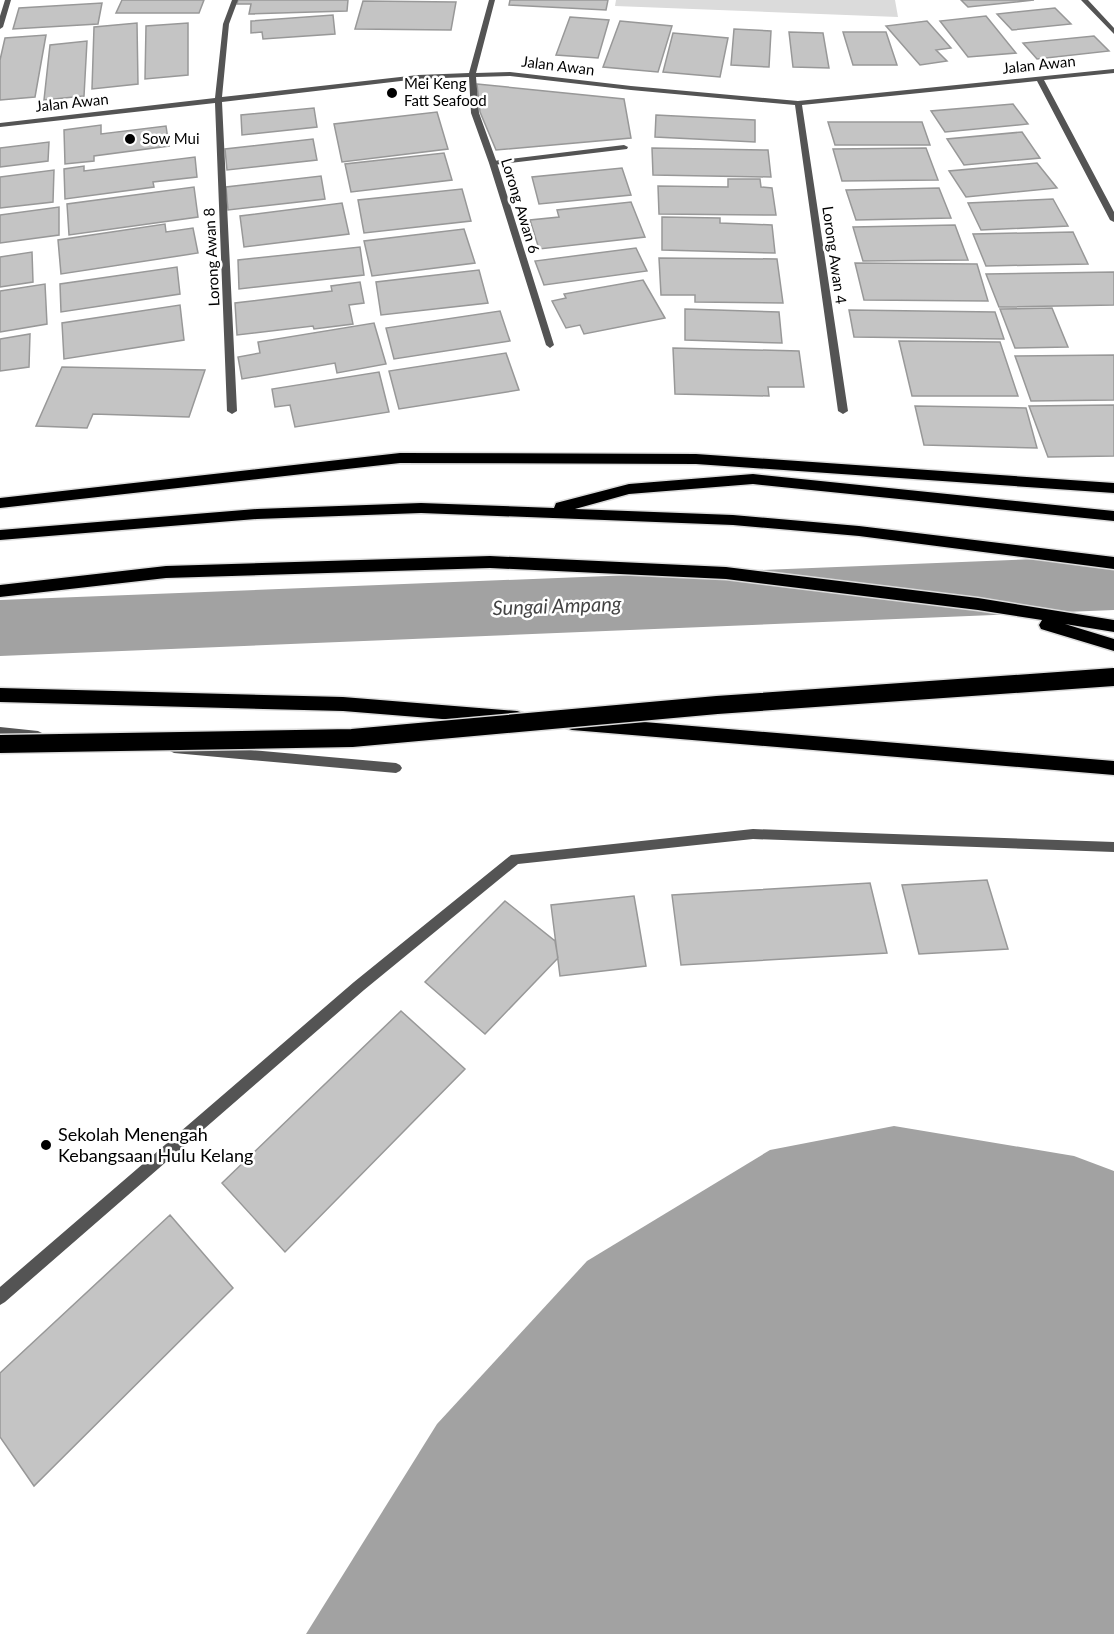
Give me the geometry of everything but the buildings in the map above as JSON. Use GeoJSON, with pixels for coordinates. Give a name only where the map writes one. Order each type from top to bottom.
{"type":"FeatureCollection","features":[{"type":"Feature","properties":{"kind":"highway"},"geometry":{"type":"LineString","coordinates":[[0,503],[400,458],[696,459],[1114,488]]}},
{"type":"Feature","properties":{"kind":"highway"},"geometry":{"type":"LineString","coordinates":[[541,512],[628,489],[753,479],[1016,504],[1114,516]]}},
{"type":"Feature","properties":{"kind":"highway"},"geometry":{"type":"LineString","coordinates":[[0,535],[257,514],[420,508],[733,520],[824,528],[1114,563]]}},
{"type":"Feature","properties":{"kind":"highway"},"geometry":{"type":"LineString","coordinates":[[0,591],[166,572],[490,562],[726,573],[978,604],[1114,626]]}},
{"type":"Feature","properties":{"kind":"highway"},"geometry":{"type":"LineString","coordinates":[[978,604],[1114,645]]}},
{"type":"Feature","properties":{"kind":"highway"},"geometry":{"type":"LineString","coordinates":[[0,744],[352,738],[717,705],[1114,677]]}},
{"type":"Feature","properties":{"kind":"highway"},"geometry":{"type":"LineString","coordinates":[[0,695],[343,704],[1114,768]]}},
{"type":"Feature","properties":{"kind":"street"},"geometry":{"type":"LineString","coordinates":[[0,1],[8,0],[0,27]]}},
{"type":"Feature","properties":{"kind":"street","name":"Lorong Awan 8"},"geometry":{"type":"LineString","coordinates":[[232,411],[218,101],[226,24],[235,0]]}},
{"type":"Feature","properties":{"kind":"street","name":"Lorong Awan 6"},"geometry":{"type":"LineString","coordinates":[[492,0],[472,74],[475,113],[550,345]]}},
{"type":"Feature","properties":{"kind":"street"},"geometry":{"type":"LineString","coordinates":[[1084,0],[1114,32]]}},
{"type":"Feature","properties":{"kind":"street","name":"Jalan Awan"},"geometry":{"type":"LineString","coordinates":[[0,125],[418,77],[472,74],[510,74],[631,88],[798,103],[1114,71]]}},
{"type":"Feature","properties":{"kind":"street"},"geometry":{"type":"LineString","coordinates":[[1040,79],[1114,220]]}},
{"type":"Feature","properties":{"kind":"street","name":"Lorong Awan 4"},"geometry":{"type":"LineString","coordinates":[[798,103],[843,411]]}},
{"type":"Feature","properties":{"kind":"street"},"geometry":{"type":"LineString","coordinates":[[493,163],[624,147]]}},
{"type":"Feature","properties":{"kind":"street"},"geometry":{"type":"LineString","coordinates":[[0,732],[396,768]]}},
{"type":"Feature","properties":{"kind":"street"},"geometry":{"type":"LineString","coordinates":[[0,1297],[359,986],[515,859],[753,834],[1114,847]]}},
{"type":"Feature","properties":{"kind":"shaded area"},"geometry":{"type":"Polygon","coordinates":[[[616,0],[895,0],[898,17],[615,6],[616,0]]]}},
{"type":"Feature","properties":{"kind":"shaded area"},"geometry":{"type":"Polygon","coordinates":[[[894,1126],[1074,1156],[1114,1171],[1114,1634],[306,1634],[437,1424],[587,1261],[770,1150],[894,1126]]]}},
{"type":"Feature","properties":{"kind":"waterway","name":"Sungai Ampang"},"geometry":{"type":"LineString","coordinates":[[0,628],[1114,583]]}},
{"type":"Feature","properties":{"kind":"place","name":"Mei Keng Fatt Seafood"},"geometry":{"type":"Point","coordinates":[392,93]}},
{"type":"Feature","properties":{"kind":"place","name":"Sow Mui"},"geometry":{"type":"Point","coordinates":[130,139]}},
{"type":"Feature","properties":{"kind":"place","name":"Sekolah Menengah Kebangsaan Hulu Kelang"},"geometry":{"type":"Point","coordinates":[46,1145]}}]}
